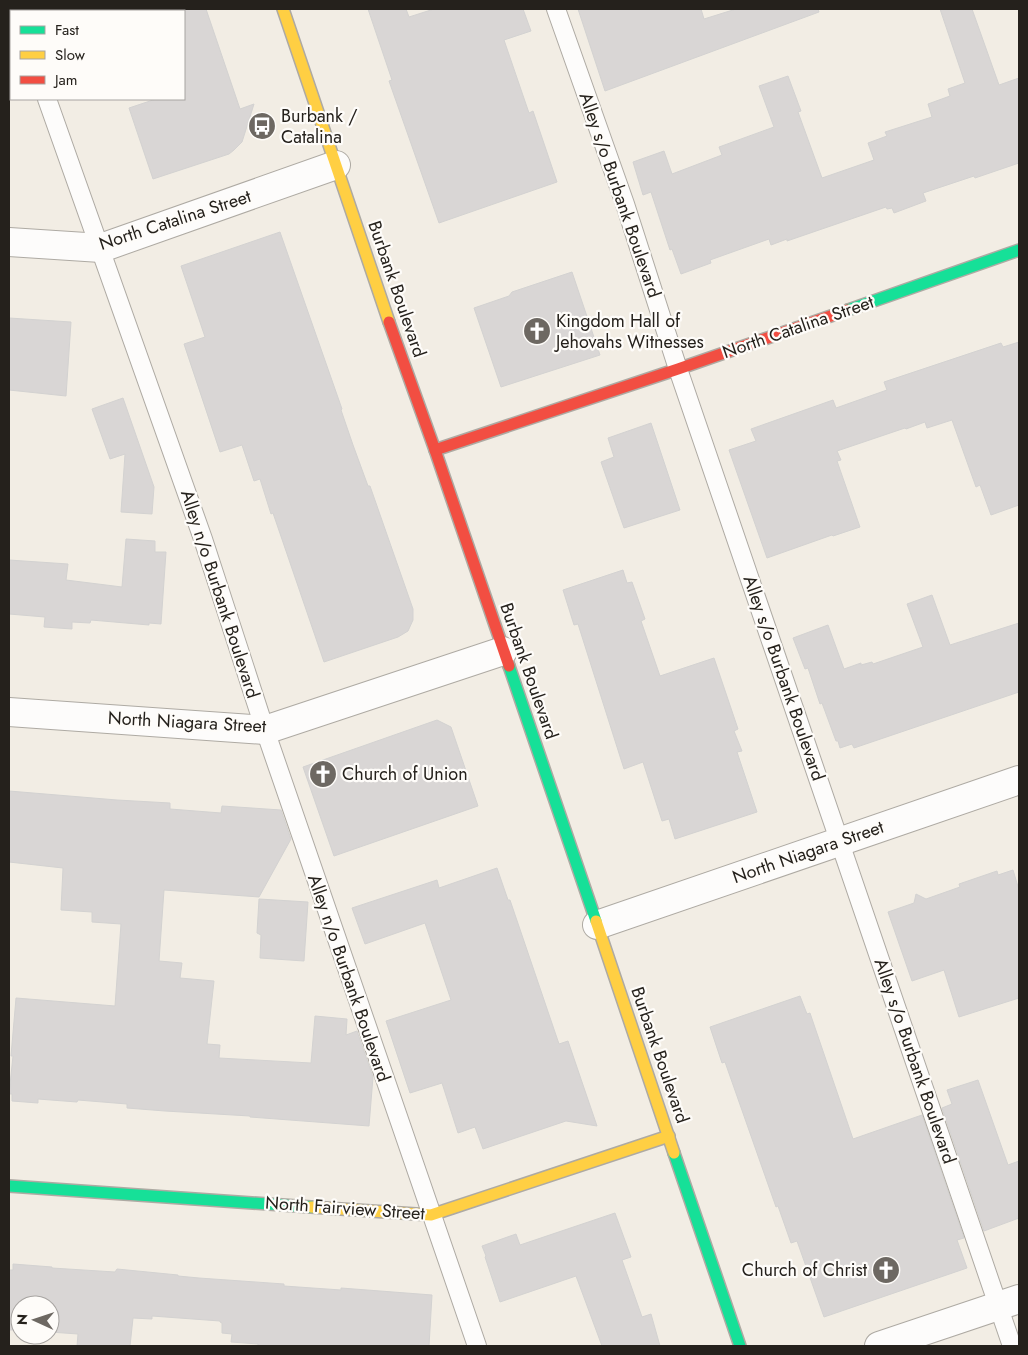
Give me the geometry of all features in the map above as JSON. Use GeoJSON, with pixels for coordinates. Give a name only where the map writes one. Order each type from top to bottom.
{"type":"FeatureCollection","features":[{"type":"Feature","properties":{"kind":"main road","name":"Burbank Boulevard"},"geometry":{"type":"LineString","coordinates":[[283,9],[740,1346]]}},
{"type":"Feature","properties":{"kind":"main road","name":"North Catalina Street"},"geometry":{"type":"LineString","coordinates":[[435,450],[678,369],[1019,250]]}},
{"type":"Feature","properties":{"kind":"main road","name":"North Fairview Street"},"geometry":{"type":"LineString","coordinates":[[9,1186],[430,1215],[669,1136]]}},
{"type":"Feature","properties":{"kind":"street","name":"North Catalina Street"},"geometry":{"type":"LineString","coordinates":[[9,242],[101,248],[336,165]]}},
{"type":"Feature","properties":{"kind":"street","name":"North Niagara Street"},"geometry":{"type":"LineString","coordinates":[[9,712],[265,730],[503,651]]}},
{"type":"Feature","properties":{"kind":"street","name":"North Niagara Street"},"geometry":{"type":"LineString","coordinates":[[597,925],[1019,780]]}},
{"type":"Feature","properties":{"kind":"street"},"geometry":{"type":"LineString","coordinates":[[880,1346],[1009,1303]]}},
{"type":"Feature","properties":{"kind":"lane","name":"Alley s/o Burbank Boulevard"},"geometry":{"type":"LineString","coordinates":[[556,9],[625,204],[678,369],[840,842],[1009,1303],[1012,1346]]}},
{"type":"Feature","properties":{"kind":"lane","name":"Alley n/o Burbank Boulevard"},"geometry":{"type":"LineString","coordinates":[[47,100],[203,539],[265,730],[430,1215],[477,1346]]}},
{"type":"Feature","properties":{"kind":"building"},"geometry":{"type":"Polygon","coordinates":[[[206,9],[240,109],[254,104],[242,142],[229,154],[153,179],[129,108],[153,100],[185,100],[184,10],[206,9]]]}},
{"type":"Feature","properties":{"kind":"building"},"geometry":{"type":"Polygon","coordinates":[[[368,9],[406,9],[409,17],[434,9],[523,9],[531,31],[504,40],[529,113],[533,111],[557,182],[439,223],[389,81],[392,80],[368,9]]]}},
{"type":"Feature","properties":{"kind":"building"},"geometry":{"type":"Polygon","coordinates":[[[578,9],[701,9],[704,19],[736,9],[818,9],[819,12],[605,91],[578,9]]]}},
{"type":"Feature","properties":{"kind":"building"},"geometry":{"type":"Polygon","coordinates":[[[940,9],[972,9],[999,85],[1019,78],[1019,163],[923,193],[926,201],[894,213],[892,208],[887,209],[886,207],[787,241],[787,239],[771,245],[769,239],[710,260],[711,263],[681,274],[672,249],[670,250],[651,192],[643,195],[633,162],[664,151],[672,174],[722,155],[719,147],[774,127],[759,86],[788,76],[801,111],[798,112],[822,178],[874,160],[868,143],[887,136],[885,132],[932,117],[928,104],[950,96],[948,89],[965,83],[940,9]]]}},
{"type":"Feature","properties":{"kind":"building"},"geometry":{"type":"Polygon","coordinates":[[[280,232],[353,445],[368,486],[370,486],[413,609],[413,620],[408,631],[398,637],[324,662],[260,479],[254,481],[242,445],[220,452],[184,344],[205,337],[181,266],[280,232]]]}},
{"type":"Feature","properties":{"kind":"building","name":"Kingdom Hall of Jehovahs Witnesses"},"geometry":{"type":"Polygon","coordinates":[[[572,272],[600,355],[501,387],[474,308],[509,296],[512,292],[572,272]]]}},
{"type":"Feature","properties":{"kind":"building"},"geometry":{"type":"Polygon","coordinates":[[[9,318],[71,322],[66,396],[9,390],[9,318]]]}},
{"type":"Feature","properties":{"kind":"building"},"geometry":{"type":"Polygon","coordinates":[[[1019,342],[1019,505],[991,515],[980,485],[976,487],[952,420],[927,428],[925,422],[837,451],[841,460],[837,461],[860,527],[767,558],[729,450],[756,441],[751,429],[833,400],[836,408],[887,390],[884,382],[1001,343],[1003,347],[1019,342]]]}},
{"type":"Feature","properties":{"kind":"building"},"geometry":{"type":"Polygon","coordinates":[[[123,398],[154,487],[152,514],[121,512],[125,454],[110,459],[92,409],[123,398]]]}},
{"type":"Feature","properties":{"kind":"building"},"geometry":{"type":"Polygon","coordinates":[[[651,423],[680,510],[624,528],[601,462],[614,457],[608,438],[651,423]]]}},
{"type":"Feature","properties":{"kind":"building"},"geometry":{"type":"Polygon","coordinates":[[[126,539],[155,541],[155,552],[166,552],[161,624],[149,623],[149,625],[91,620],[90,623],[72,622],[72,629],[44,627],[45,617],[9,614],[9,560],[68,564],[66,580],[122,587],[126,539]]]}},
{"type":"Feature","properties":{"kind":"building"},"geometry":{"type":"Polygon","coordinates":[[[623,570],[627,583],[632,582],[645,619],[641,621],[660,676],[714,658],[738,729],[734,731],[742,751],[737,752],[757,812],[675,839],[669,819],[662,821],[643,762],[624,769],[578,624],[574,625],[563,590],[623,570]]]}},
{"type":"Feature","properties":{"kind":"building"},"geometry":{"type":"Polygon","coordinates":[[[932,595],[950,645],[1019,623],[1019,692],[854,748],[852,744],[840,748],[822,703],[820,704],[808,668],[805,669],[793,638],[828,625],[844,669],[861,663],[861,665],[872,662],[873,664],[923,647],[907,604],[932,595]]]}},
{"type":"Feature","properties":{"kind":"building"},"geometry":{"type":"Polygon","coordinates":[[[437,720],[451,727],[478,806],[334,856],[303,767],[437,720]]]}},
{"type":"Feature","properties":{"kind":"building"},"geometry":{"type":"Polygon","coordinates":[[[9,791],[170,803],[170,809],[221,813],[222,806],[281,810],[291,839],[259,897],[164,890],[159,961],[182,963],[180,978],[214,981],[207,1044],[220,1045],[219,1058],[311,1063],[315,1016],[347,1019],[346,1035],[357,1031],[373,1077],[369,1126],[127,1108],[127,1104],[78,1100],[77,1102],[38,1099],[38,1103],[12,1101],[12,1094],[9,1094],[16,998],[115,1006],[121,924],[92,922],[92,912],[61,910],[63,868],[9,862],[9,791]]]}},
{"type":"Feature","properties":{"kind":"building"},"geometry":{"type":"Polygon","coordinates":[[[497,868],[508,900],[510,900],[559,1044],[568,1041],[597,1126],[566,1121],[483,1149],[475,1127],[458,1133],[442,1083],[410,1093],[386,1021],[451,1000],[425,923],[365,944],[352,908],[437,880],[439,888],[497,868]]]}},
{"type":"Feature","properties":{"kind":"building"},"geometry":{"type":"Polygon","coordinates":[[[1013,870],[1019,890],[1019,998],[959,1017],[944,970],[912,981],[888,912],[914,903],[916,894],[926,899],[960,887],[959,884],[997,871],[998,875],[1013,870]]]}},
{"type":"Feature","properties":{"kind":"building"},"geometry":{"type":"Polygon","coordinates":[[[259,899],[308,902],[304,961],[260,958],[261,935],[257,933],[259,899]]]}},
{"type":"Feature","properties":{"kind":"building"},"geometry":{"type":"Polygon","coordinates":[[[800,996],[807,1014],[810,1013],[853,1139],[922,1115],[964,1238],[957,1240],[967,1268],[824,1317],[797,1241],[791,1243],[778,1206],[776,1207],[725,1062],[722,1063],[710,1027],[800,996]]]}},
{"type":"Feature","properties":{"kind":"building"},"geometry":{"type":"Polygon","coordinates":[[[978,1080],[1008,1165],[1019,1161],[1019,1218],[984,1231],[942,1108],[952,1104],[947,1090],[978,1080]]]}},
{"type":"Feature","properties":{"kind":"building"},"geometry":{"type":"Polygon","coordinates":[[[615,1213],[631,1257],[622,1260],[642,1317],[651,1314],[660,1346],[602,1346],[576,1276],[500,1302],[482,1246],[516,1234],[520,1245],[615,1213]]]}},
{"type":"Feature","properties":{"kind":"building"},"geometry":{"type":"Polygon","coordinates":[[[13,1264],[115,1272],[117,1269],[199,1278],[284,1284],[284,1286],[432,1295],[429,1346],[258,1346],[258,1344],[231,1342],[232,1334],[222,1333],[222,1323],[220,1321],[152,1316],[152,1319],[133,1318],[130,1346],[77,1346],[78,1334],[60,1333],[60,1295],[10,1295],[9,1330],[9,1270],[13,1270],[13,1264]]]}},
{"type":"Feature","properties":{"kind":"traffic: fast"},"geometry":{"type":"LineString","coordinates":[[848,310],[1019,250]]}},
{"type":"Feature","properties":{"kind":"traffic: fast"},"geometry":{"type":"LineString","coordinates":[[509,666],[596,921]]}},
{"type":"Feature","properties":{"kind":"traffic: fast"},"geometry":{"type":"LineString","coordinates":[[674,1153],[740,1346]]}},
{"type":"Feature","properties":{"kind":"traffic: fast"},"geometry":{"type":"LineString","coordinates":[[9,1186],[311,1207]]}},
{"type":"Feature","properties":{"kind":"traffic: slow"},"geometry":{"type":"LineString","coordinates":[[283,9],[389,322]]}},
{"type":"Feature","properties":{"kind":"traffic: slow"},"geometry":{"type":"LineString","coordinates":[[596,921],[674,1153]]}},
{"type":"Feature","properties":{"kind":"traffic: slow"},"geometry":{"type":"LineString","coordinates":[[311,1207],[431,1215],[669,1136]]}},
{"type":"Feature","properties":{"kind":"traffic: jam"},"geometry":{"type":"LineString","coordinates":[[435,450],[848,310]]}},
{"type":"Feature","properties":{"kind":"traffic: jam"},"geometry":{"type":"LineString","coordinates":[[389,322],[509,666]]}},
{"type":"Feature","properties":{"kind":"place","name":"Burbank / Catalina"},"geometry":{"type":"Point","coordinates":[262,126]}},
{"type":"Feature","properties":{"kind":"place","name":"Kingdom Hall of Jehovahs Witnesses"},"geometry":{"type":"Point","coordinates":[537,331]}},
{"type":"Feature","properties":{"kind":"place","name":"Church of Union"},"geometry":{"type":"Point","coordinates":[323,774]}},
{"type":"Feature","properties":{"kind":"place","name":"Church of Christ"},"geometry":{"type":"Point","coordinates":[886,1270]}}]}
